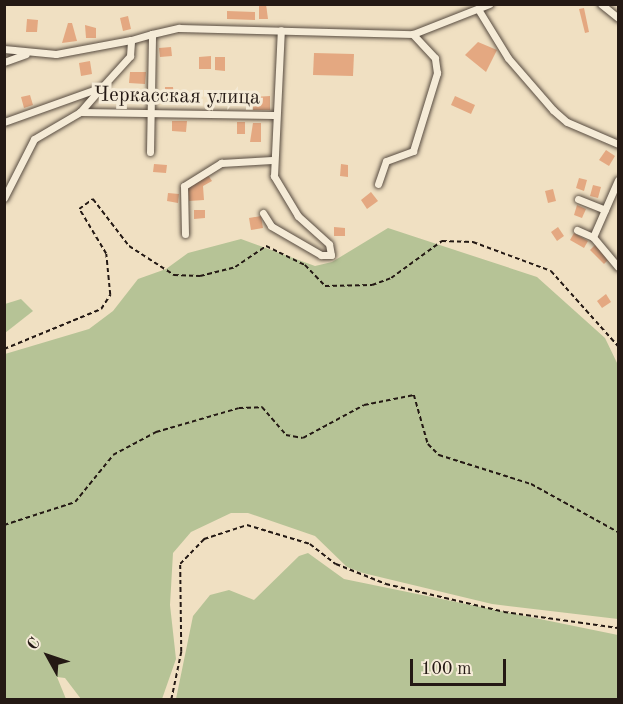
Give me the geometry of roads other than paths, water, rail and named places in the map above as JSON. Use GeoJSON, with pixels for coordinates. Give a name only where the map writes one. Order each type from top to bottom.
{"type":"FeatureCollection","features":[{"type":"Feature","properties":{"kind":"street"},"geometry":{"type":"LineString","coordinates":[[4,49],[26,54],[88,51],[179,28],[413,34],[489,4]]}},
{"type":"Feature","properties":{"kind":"street"},"geometry":{"type":"LineString","coordinates":[[601,4],[618,18]]}},
{"type":"Feature","properties":{"kind":"street"},"geometry":{"type":"LineString","coordinates":[[478,9],[508,58],[554,110],[567,122],[618,144]]}},
{"type":"Feature","properties":{"kind":"street"},"geometry":{"type":"LineString","coordinates":[[263,213],[271,226],[321,255],[331,255],[329,244],[298,216],[279,188],[272,160],[281,30]]}},
{"type":"Feature","properties":{"kind":"street"},"geometry":{"type":"LineString","coordinates":[[150,152],[152,34]]}},
{"type":"Feature","properties":{"kind":"street"},"geometry":{"type":"LineString","coordinates":[[378,184],[387,161],[413,152],[437,73],[435,58],[413,34]]}},
{"type":"Feature","properties":{"kind":"street","name":"Черкасская улица"},"geometry":{"type":"LineString","coordinates":[[4,198],[34,139],[80,112],[130,56],[131,40]]}},
{"type":"Feature","properties":{"kind":"street"},"geometry":{"type":"LineString","coordinates":[[4,62],[26,54]]}},
{"type":"Feature","properties":{"kind":"street"},"geometry":{"type":"LineString","coordinates":[[4,122],[102,87]]}},
{"type":"Feature","properties":{"kind":"street","name":"Черкасская улица"},"geometry":{"type":"LineString","coordinates":[[80,112],[151,116],[274,115]]}},
{"type":"Feature","properties":{"kind":"street"},"geometry":{"type":"LineString","coordinates":[[185,234],[184,186],[221,163],[272,160]]}},
{"type":"Feature","properties":{"kind":"street"},"geometry":{"type":"LineString","coordinates":[[593,237],[618,180]]}},
{"type":"Feature","properties":{"kind":"street"},"geometry":{"type":"LineString","coordinates":[[578,199],[605,210]]}},
{"type":"Feature","properties":{"kind":"street"},"geometry":{"type":"LineString","coordinates":[[577,230],[593,237],[618,267]]}}]}
